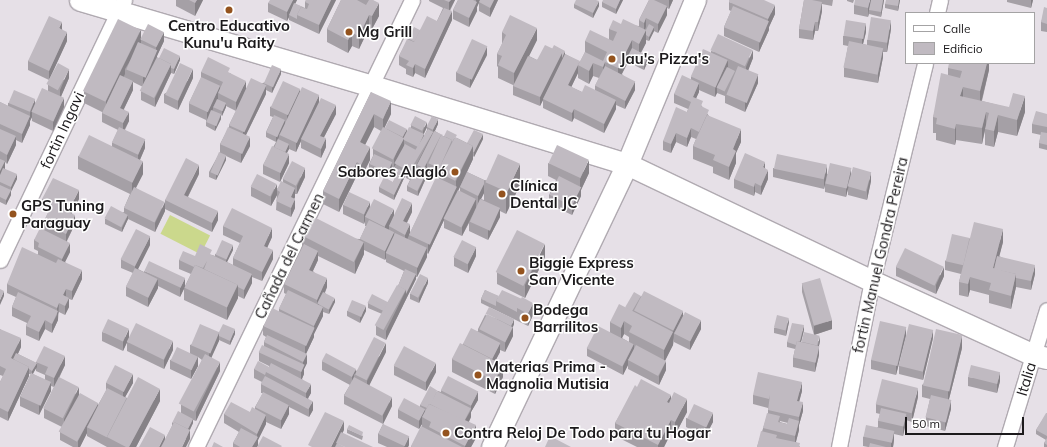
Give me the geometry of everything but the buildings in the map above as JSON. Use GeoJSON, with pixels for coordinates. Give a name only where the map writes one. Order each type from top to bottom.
{"type":"FeatureCollection","features":[{"type":"Feature","properties":{"kind":"street"},"geometry":{"type":"LineString","coordinates":[[80,0],[121,6],[373,86],[627,164],[872,282],[1040,356]]}},
{"type":"Feature","properties":{"kind":"street","name":"Cañada del Carmen"},"geometry":{"type":"LineString","coordinates":[[196,447],[373,86],[412,0]]}},
{"type":"Feature","properties":{"kind":"street"},"geometry":{"type":"LineString","coordinates":[[492,447],[627,164],[695,0]]}},
{"type":"Feature","properties":{"kind":"street"},"geometry":{"type":"LineString","coordinates":[[937,12],[940,0]]}},
{"type":"Feature","properties":{"kind":"street","name":"fortin Ingavi"},"geometry":{"type":"LineString","coordinates":[[0,260],[121,6]]}},
{"type":"Feature","properties":{"kind":"street","name":"fortin Manuel Gondra Pereira"},"geometry":{"type":"LineString","coordinates":[[839,447],[872,282],[925,64]]}},
{"type":"Feature","properties":{"kind":"street","name":"Italia"},"geometry":{"type":"LineString","coordinates":[[1005,447],[1040,356],[1047,310]]}},
{"type":"Feature","properties":{"kind":"green space"},"geometry":{"type":"Polygon","coordinates":[[[170,215],[210,235],[201,254],[160,234],[170,215]]]}},
{"type":"Feature","properties":{"kind":"place","name":"Centro Educativo Kunu'u Raity"},"geometry":{"type":"Point","coordinates":[229,10]}},
{"type":"Feature","properties":{"kind":"place","name":"Mg Grill"},"geometry":{"type":"Point","coordinates":[349,32]}},
{"type":"Feature","properties":{"kind":"place","name":"Jau's Pizza's"},"geometry":{"type":"Point","coordinates":[612,59]}},
{"type":"Feature","properties":{"kind":"place","name":"Sabores Alagló"},"geometry":{"type":"Point","coordinates":[455,172]}},
{"type":"Feature","properties":{"kind":"place","name":"Clínica Dental JC"},"geometry":{"type":"Point","coordinates":[502,194]}},
{"type":"Feature","properties":{"kind":"place","name":"GPS Tuning Paraguay"},"geometry":{"type":"Point","coordinates":[13,214]}},
{"type":"Feature","properties":{"kind":"place","name":"Biggie Express San Vicente"},"geometry":{"type":"Point","coordinates":[521,271]}},
{"type":"Feature","properties":{"kind":"place","name":"Bodega Barrilitos"},"geometry":{"type":"Point","coordinates":[525,318]}},
{"type":"Feature","properties":{"kind":"place","name":"Materias Prima - Magnolia Mutisia"},"geometry":{"type":"Point","coordinates":[478,375]}},
{"type":"Feature","properties":{"kind":"place","name":"Contra Reloj De Todo para tu Hogar"},"geometry":{"type":"Point","coordinates":[446,433]}}]}
